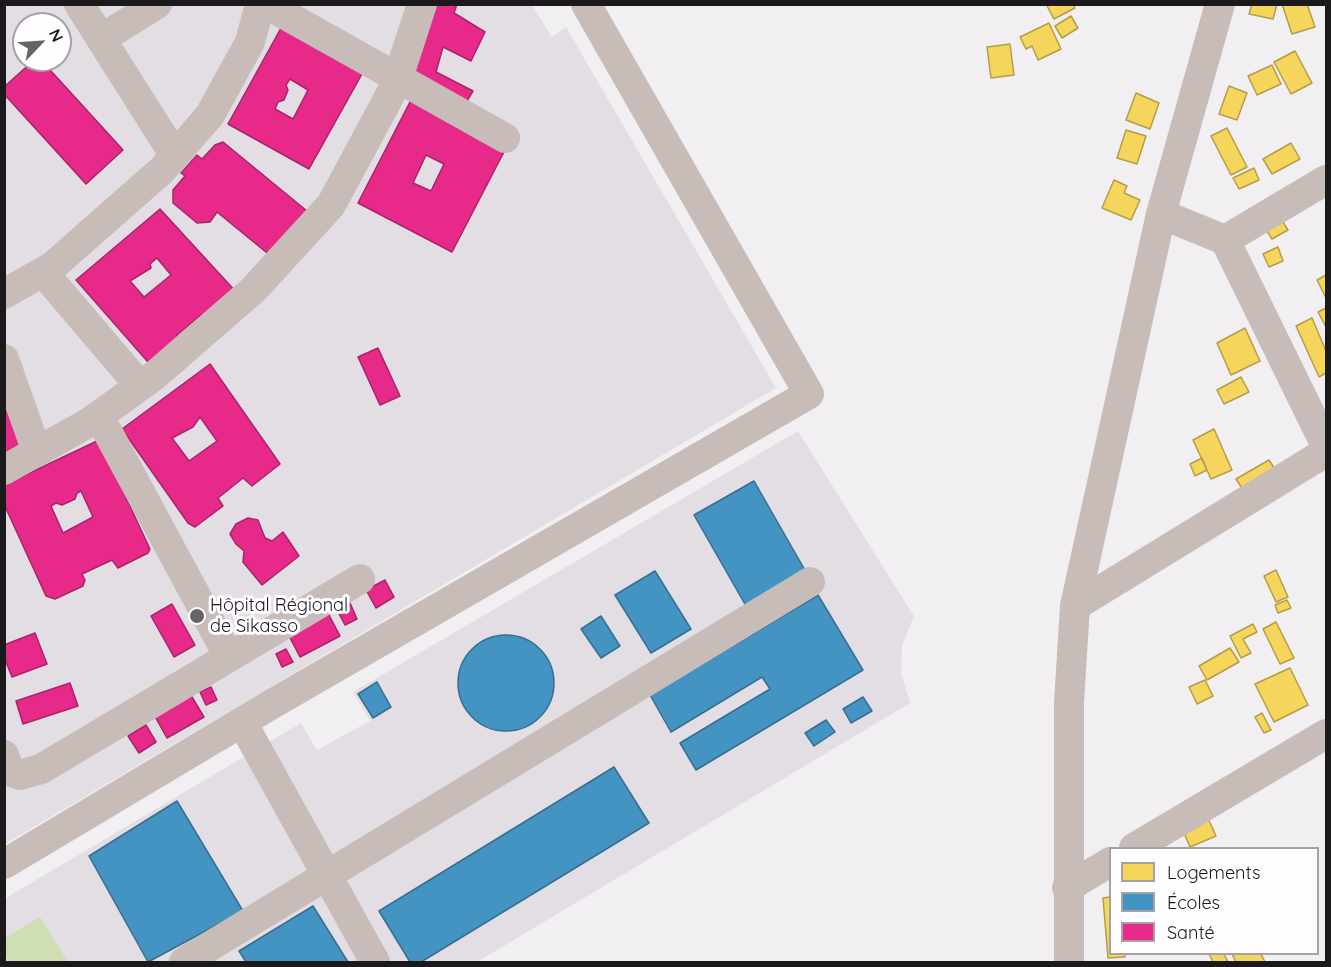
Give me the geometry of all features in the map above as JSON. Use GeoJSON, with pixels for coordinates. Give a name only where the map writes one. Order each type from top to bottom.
{"type":"FeatureCollection","features":[{"type":"Feature","properties":{"kind":"street"},"geometry":{"type":"LineString","coordinates":[[79,4],[175,156]]}},
{"type":"Feature","properties":{"kind":"street"},"geometry":{"type":"LineString","coordinates":[[101,39],[157,4]]}},
{"type":"Feature","properties":{"kind":"street"},"geometry":{"type":"LineString","coordinates":[[7,288],[43,272],[162,170],[175,156],[210,115],[250,42],[260,4]]}},
{"type":"Feature","properties":{"kind":"street"},"geometry":{"type":"LineString","coordinates":[[266,4],[505,138]]}},
{"type":"Feature","properties":{"kind":"street"},"geometry":{"type":"LineString","coordinates":[[4,470],[99,416],[140,386],[253,290],[331,205],[398,78],[422,4]]}},
{"type":"Feature","properties":{"kind":"street"},"geometry":{"type":"LineString","coordinates":[[4,864],[242,722],[809,394],[586,4]]}},
{"type":"Feature","properties":{"kind":"street"},"geometry":{"type":"LineString","coordinates":[[1069,963],[1067,888],[1069,703],[1075,606],[1161,214],[1220,4]]}},
{"type":"Feature","properties":{"kind":"street"},"geometry":{"type":"LineString","coordinates":[[1225,240],[1326,180]]}},
{"type":"Feature","properties":{"kind":"street"},"geometry":{"type":"LineString","coordinates":[[1161,214],[1225,240],[1326,446]]}},
{"type":"Feature","properties":{"kind":"street"},"geometry":{"type":"LineString","coordinates":[[43,272],[140,386]]}},
{"type":"Feature","properties":{"kind":"street"},"geometry":{"type":"LineString","coordinates":[[4,359],[37,452]]}},
{"type":"Feature","properties":{"kind":"street"},"geometry":{"type":"LineString","coordinates":[[99,416],[229,657]]}},
{"type":"Feature","properties":{"kind":"street"},"geometry":{"type":"LineString","coordinates":[[1075,606],[1326,452]]}},
{"type":"Feature","properties":{"kind":"street"},"geometry":{"type":"LineString","coordinates":[[4,754],[10,771],[20,775],[41,769],[360,579]]}},
{"type":"Feature","properties":{"kind":"street"},"geometry":{"type":"LineString","coordinates":[[184,963],[810,582]]}},
{"type":"Feature","properties":{"kind":"street"},"geometry":{"type":"LineString","coordinates":[[242,722],[375,963]]}},
{"type":"Feature","properties":{"kind":"street"},"geometry":{"type":"LineString","coordinates":[[1137,847],[1326,734]]}},
{"type":"Feature","properties":{"kind":"street"},"geometry":{"type":"LineString","coordinates":[[1067,888],[1109,863]]}},
{"type":"Feature","properties":{"kind":"shaded area","name":"Hôpital Régional de Sikasso"},"geometry":{"type":"Polygon","coordinates":[[[4,5],[532,5],[552,37],[566,27],[776,388],[5,844],[4,5]]]}},
{"type":"Feature","properties":{"kind":"shaded area"},"geometry":{"type":"Polygon","coordinates":[[[798,431],[914,616],[902,645],[901,673],[910,703],[477,962],[5,962],[4,899],[301,723],[317,750],[370,721],[353,692],[798,431]]]}},
{"type":"Feature","properties":{"kind":"green space"},"geometry":{"type":"Polygon","coordinates":[[[40,917],[68,962],[9,962],[5,954],[5,938],[40,917]]]}},
{"type":"Feature","properties":{"kind":"building: Logements"},"geometry":{"type":"Polygon","coordinates":[[[1046,4],[1073,4],[1075,8],[1054,19],[1046,4]]]}},
{"type":"Feature","properties":{"kind":"building: Logements"},"geometry":{"type":"Polygon","coordinates":[[[1252,4],[1277,4],[1273,19],[1249,14],[1252,4]]]}},
{"type":"Feature","properties":{"kind":"building: Logements"},"geometry":{"type":"Polygon","coordinates":[[[1282,4],[1307,4],[1315,27],[1292,34],[1282,4]]]}},
{"type":"Feature","properties":{"kind":"building: Logements"},"geometry":{"type":"Polygon","coordinates":[[[1071,16],[1078,28],[1062,38],[1055,26],[1071,16]]]}},
{"type":"Feature","properties":{"kind":"building: Logements"},"geometry":{"type":"Polygon","coordinates":[[[1049,23],[1061,49],[1038,60],[1032,46],[1026,49],[1020,37],[1049,23]]]}},
{"type":"Feature","properties":{"kind":"building: Logements"},"geometry":{"type":"Polygon","coordinates":[[[1010,44],[1014,75],[991,78],[987,47],[1010,44]]]}},
{"type":"Feature","properties":{"kind":"building: Logements"},"geometry":{"type":"Polygon","coordinates":[[[1295,51],[1312,83],[1291,94],[1274,62],[1295,51]]]}},
{"type":"Feature","properties":{"kind":"building: Logements"},"geometry":{"type":"Polygon","coordinates":[[[1272,65],[1281,84],[1257,95],[1248,76],[1272,65]]]}},
{"type":"Feature","properties":{"kind":"building: Logements"},"geometry":{"type":"Polygon","coordinates":[[[1229,86],[1247,93],[1237,120],[1219,114],[1229,86]]]}},
{"type":"Feature","properties":{"kind":"building: Logements"},"geometry":{"type":"Polygon","coordinates":[[[1136,93],[1159,103],[1150,129],[1126,120],[1136,93]]]}},
{"type":"Feature","properties":{"kind":"building: Logements"},"geometry":{"type":"Polygon","coordinates":[[[1227,128],[1247,167],[1231,175],[1211,136],[1227,128]]]}},
{"type":"Feature","properties":{"kind":"building: Logements"},"geometry":{"type":"Polygon","coordinates":[[[1126,130],[1146,136],[1137,164],[1117,158],[1126,130]]]}},
{"type":"Feature","properties":{"kind":"building: Logements"},"geometry":{"type":"Polygon","coordinates":[[[1291,143],[1300,159],[1272,174],[1263,159],[1291,143]]]}},
{"type":"Feature","properties":{"kind":"building: Logements"},"geometry":{"type":"Polygon","coordinates":[[[1254,168],[1259,180],[1239,189],[1233,178],[1254,168]]]}},
{"type":"Feature","properties":{"kind":"building: Logements"},"geometry":{"type":"Polygon","coordinates":[[[1114,180],[1127,186],[1124,193],[1140,200],[1131,220],[1102,208],[1114,180]]]}},
{"type":"Feature","properties":{"kind":"building: Logements"},"geometry":{"type":"Polygon","coordinates":[[[1283,222],[1288,230],[1272,239],[1267,231],[1283,222]]]}},
{"type":"Feature","properties":{"kind":"building: Logements"},"geometry":{"type":"Polygon","coordinates":[[[1278,247],[1283,261],[1269,267],[1263,254],[1278,247]]]}},
{"type":"Feature","properties":{"kind":"building: Logements"},"geometry":{"type":"Polygon","coordinates":[[[1326,275],[1326,298],[1317,280],[1326,275]]]}},
{"type":"Feature","properties":{"kind":"building: Logements"},"geometry":{"type":"Polygon","coordinates":[[[1326,308],[1326,327],[1318,312],[1326,308]]]}},
{"type":"Feature","properties":{"kind":"building: Logements"},"geometry":{"type":"Polygon","coordinates":[[[1312,318],[1326,351],[1326,373],[1319,377],[1296,326],[1312,318]]]}},
{"type":"Feature","properties":{"kind":"building: Logements"},"geometry":{"type":"Polygon","coordinates":[[[1245,328],[1260,361],[1231,375],[1217,343],[1245,328]]]}},
{"type":"Feature","properties":{"kind":"building: Logements"},"geometry":{"type":"Polygon","coordinates":[[[1241,377],[1249,392],[1224,404],[1217,390],[1241,377]]]}},
{"type":"Feature","properties":{"kind":"building: Logements"},"geometry":{"type":"Polygon","coordinates":[[[1214,429],[1232,470],[1211,479],[1193,440],[1214,429]]]}},
{"type":"Feature","properties":{"kind":"building: Logements"},"geometry":{"type":"Polygon","coordinates":[[[1202,458],[1207,470],[1195,476],[1190,464],[1202,458]]]}},
{"type":"Feature","properties":{"kind":"building: Logements"},"geometry":{"type":"Polygon","coordinates":[[[1269,460],[1276,471],[1243,490],[1236,479],[1269,460]]]}},
{"type":"Feature","properties":{"kind":"building: Logements"},"geometry":{"type":"Polygon","coordinates":[[[1276,570],[1288,597],[1276,602],[1264,576],[1276,570]]]}},
{"type":"Feature","properties":{"kind":"building: Logements"},"geometry":{"type":"Polygon","coordinates":[[[1287,600],[1291,608],[1278,613],[1275,605],[1287,600]]]}},
{"type":"Feature","properties":{"kind":"building: Logements"},"geometry":{"type":"Polygon","coordinates":[[[1276,622],[1294,658],[1280,664],[1263,629],[1276,622]]]}},
{"type":"Feature","properties":{"kind":"building: Logements"},"geometry":{"type":"Polygon","coordinates":[[[1253,624],[1257,632],[1243,639],[1251,653],[1241,658],[1230,636],[1253,624]]]}},
{"type":"Feature","properties":{"kind":"building: Logements"},"geometry":{"type":"Polygon","coordinates":[[[1230,648],[1239,662],[1207,680],[1199,666],[1230,648]]]}},
{"type":"Feature","properties":{"kind":"building: Logements"},"geometry":{"type":"Polygon","coordinates":[[[1290,668],[1308,705],[1274,722],[1255,684],[1290,668]]]}},
{"type":"Feature","properties":{"kind":"building: Logements"},"geometry":{"type":"Polygon","coordinates":[[[1205,680],[1213,696],[1197,704],[1189,687],[1205,680]]]}},
{"type":"Feature","properties":{"kind":"building: Logements"},"geometry":{"type":"Polygon","coordinates":[[[1262,713],[1271,730],[1264,733],[1255,717],[1262,713]]]}},
{"type":"Feature","properties":{"kind":"building: Logements"},"geometry":{"type":"Polygon","coordinates":[[[1206,814],[1216,836],[1190,847],[1181,826],[1206,814]]]}},
{"type":"Feature","properties":{"kind":"building: Logements"},"geometry":{"type":"Polygon","coordinates":[[[1109,897],[1109,955],[1125,955],[1125,957],[1108,958],[1103,898],[1109,897]]]}},
{"type":"Feature","properties":{"kind":"building: Logements"},"geometry":{"type":"Polygon","coordinates":[[[1210,955],[1224,955],[1228,962],[1213,962],[1210,955]]]}},
{"type":"Feature","properties":{"kind":"building: Logements"},"geometry":{"type":"Polygon","coordinates":[[[1232,955],[1262,955],[1265,962],[1236,962],[1232,955]]]}},
{"type":"Feature","properties":{"kind":"building: Écoles"},"geometry":{"type":"Polygon","coordinates":[[[754,481],[806,572],[746,606],[694,515],[754,481]]]}},
{"type":"Feature","properties":{"kind":"building: Écoles"},"geometry":{"type":"Polygon","coordinates":[[[655,571],[691,629],[651,653],[615,595],[655,571]]]}},
{"type":"Feature","properties":{"kind":"building: Écoles"},"geometry":{"type":"Polygon","coordinates":[[[818,595],[863,670],[696,770],[680,743],[770,689],[762,677],[671,732],[650,695],[818,595]]]}},
{"type":"Feature","properties":{"kind":"building: Écoles"},"geometry":{"type":"Polygon","coordinates":[[[601,616],[620,646],[601,658],[581,629],[601,616]]]}},
{"type":"Feature","properties":{"kind":"building: Écoles"},"geometry":{"type":"Polygon","coordinates":[[[506,635],[524,639],[540,649],[550,665],[554,683],[550,701],[540,717],[524,727],[506,731],[488,727],[472,717],[462,701],[458,683],[462,665],[472,649],[488,639],[506,635]]]}},
{"type":"Feature","properties":{"kind":"building: Écoles"},"geometry":{"type":"Polygon","coordinates":[[[377,682],[391,707],[373,718],[358,694],[377,682]]]}},
{"type":"Feature","properties":{"kind":"building: Écoles"},"geometry":{"type":"Polygon","coordinates":[[[863,697],[872,711],[851,723],[843,709],[863,697]]]}},
{"type":"Feature","properties":{"kind":"building: Écoles"},"geometry":{"type":"Polygon","coordinates":[[[826,720],[835,732],[814,746],[805,733],[826,720]]]}},
{"type":"Feature","properties":{"kind":"building: Écoles"},"geometry":{"type":"Polygon","coordinates":[[[614,767],[649,823],[421,962],[410,962],[379,911],[614,767]]]}},
{"type":"Feature","properties":{"kind":"building: Écoles"},"geometry":{"type":"Polygon","coordinates":[[[177,801],[243,911],[148,962],[89,856],[177,801]]]}},
{"type":"Feature","properties":{"kind":"building: Écoles"},"geometry":{"type":"Polygon","coordinates":[[[313,906],[348,962],[246,962],[239,951],[313,906]]]}},
{"type":"Feature","properties":{"kind":"building: Santé"},"geometry":{"type":"Polygon","coordinates":[[[436,4],[457,4],[454,13],[485,32],[471,61],[443,47],[436,72],[473,91],[464,106],[407,81],[436,4]]]}},
{"type":"Feature","properties":{"kind":"building: Santé"},"geometry":{"type":"Polygon","coordinates":[[[281,28],[362,74],[309,169],[228,124],[281,28]],[[290,79],[286,85],[288,90],[284,100],[278,102],[275,109],[293,119],[308,90],[290,79]]]}},
{"type":"Feature","properties":{"kind":"building: Santé"},"geometry":{"type":"Polygon","coordinates":[[[21,72],[52,72],[123,150],[86,184],[4,94],[4,87],[21,72]]]}},
{"type":"Feature","properties":{"kind":"building: Santé"},"geometry":{"type":"Polygon","coordinates":[[[411,100],[505,150],[452,252],[358,203],[411,100]],[[426,155],[413,183],[431,191],[444,164],[426,155]]]}},
{"type":"Feature","properties":{"kind":"building: Santé"},"geometry":{"type":"Polygon","coordinates":[[[223,142],[307,211],[272,257],[217,212],[210,222],[197,223],[173,203],[173,190],[185,176],[181,173],[197,155],[202,159],[215,145],[223,142]]]}},
{"type":"Feature","properties":{"kind":"building: Santé"},"geometry":{"type":"Polygon","coordinates":[[[160,209],[238,294],[209,321],[201,315],[177,335],[183,343],[155,370],[76,280],[160,209]],[[157,258],[150,264],[151,268],[130,281],[144,297],[171,275],[157,258]]]}},
{"type":"Feature","properties":{"kind":"building: Santé"},"geometry":{"type":"Polygon","coordinates":[[[378,348],[400,396],[380,405],[358,357],[378,348]]]}},
{"type":"Feature","properties":{"kind":"building: Santé"},"geometry":{"type":"Polygon","coordinates":[[[210,364],[280,464],[252,486],[243,478],[218,498],[223,506],[195,527],[188,523],[122,429],[210,364]],[[200,417],[193,427],[172,438],[189,461],[217,441],[200,417]]]}},
{"type":"Feature","properties":{"kind":"building: Santé"},"geometry":{"type":"Polygon","coordinates":[[[4,391],[25,443],[4,453],[4,391]]]}},
{"type":"Feature","properties":{"kind":"building: Santé"},"geometry":{"type":"Polygon","coordinates":[[[97,441],[101,444],[150,549],[148,553],[118,568],[112,560],[82,574],[85,580],[83,586],[55,599],[46,596],[4,504],[4,485],[97,441]],[[81,491],[77,493],[75,499],[62,505],[56,503],[51,506],[63,533],[93,517],[81,491]]]}},
{"type":"Feature","properties":{"kind":"building: Santé"},"geometry":{"type":"Polygon","coordinates":[[[248,518],[258,520],[265,538],[272,541],[283,532],[299,556],[262,585],[243,562],[244,551],[230,534],[236,524],[248,518]]]}},
{"type":"Feature","properties":{"kind":"building: Santé"},"geometry":{"type":"Polygon","coordinates":[[[385,580],[394,597],[376,608],[366,590],[385,580]]]}},
{"type":"Feature","properties":{"kind":"building: Santé"},"geometry":{"type":"Polygon","coordinates":[[[350,603],[357,619],[345,625],[337,610],[350,603]]]}},
{"type":"Feature","properties":{"kind":"building: Santé"},"geometry":{"type":"Polygon","coordinates":[[[172,604],[195,645],[174,657],[151,616],[172,604]]]}},
{"type":"Feature","properties":{"kind":"building: Santé"},"geometry":{"type":"Polygon","coordinates":[[[328,613],[340,636],[300,657],[288,634],[328,613]]]}},
{"type":"Feature","properties":{"kind":"building: Santé"},"geometry":{"type":"Polygon","coordinates":[[[35,633],[47,664],[12,677],[4,657],[4,645],[35,633]]]}},
{"type":"Feature","properties":{"kind":"building: Santé"},"geometry":{"type":"Polygon","coordinates":[[[286,649],[293,662],[282,667],[276,654],[286,649]]]}},
{"type":"Feature","properties":{"kind":"building: Santé"},"geometry":{"type":"Polygon","coordinates":[[[70,683],[78,706],[23,724],[16,701],[70,683]]]}},
{"type":"Feature","properties":{"kind":"building: Santé"},"geometry":{"type":"Polygon","coordinates":[[[211,687],[217,700],[206,705],[200,692],[211,687]]]}},
{"type":"Feature","properties":{"kind":"building: Santé"},"geometry":{"type":"Polygon","coordinates":[[[189,692],[204,717],[167,738],[153,713],[189,692]]]}},
{"type":"Feature","properties":{"kind":"building: Santé"},"geometry":{"type":"Polygon","coordinates":[[[146,725],[156,742],[139,753],[128,736],[146,725]]]}},
{"type":"Feature","properties":{"kind":"place","name":"Hôpital Régional de Sikasso"},"geometry":{"type":"Point","coordinates":[197,616]}}]}
